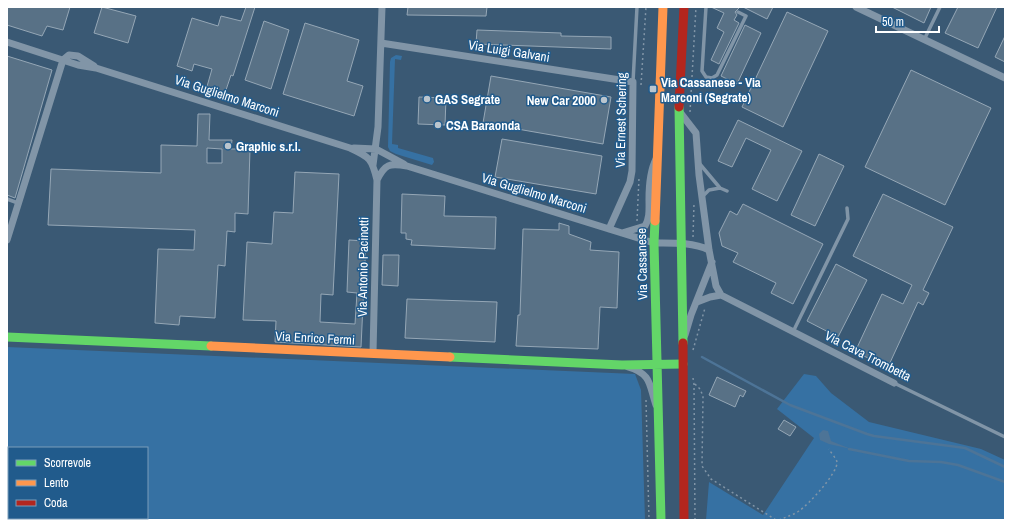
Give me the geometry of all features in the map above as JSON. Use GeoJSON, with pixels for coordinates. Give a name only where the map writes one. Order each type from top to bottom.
{"type":"FeatureCollection","features":[{"type":"Feature","properties":{"kind":"main road","name":"Via Cassanese"},"geometry":{"type":"LineString","coordinates":[[661,520],[654,243],[663,7]]}},
{"type":"Feature","properties":{"kind":"main road"},"geometry":{"type":"LineString","coordinates":[[684,7],[679,111],[682,244],[684,520]]}},
{"type":"Feature","properties":{"kind":"main road","name":"Via Enrico Fermi"},"geometry":{"type":"LineString","coordinates":[[7,337],[622,365],[683,364]]}},
{"type":"Feature","properties":{"kind":"street"},"geometry":{"type":"LineString","coordinates":[[377,180],[373,165],[378,127],[382,7]]}},
{"type":"Feature","properties":{"kind":"street"},"geometry":{"type":"LineString","coordinates":[[856,7],[1005,78]]}},
{"type":"Feature","properties":{"kind":"street","name":"Via Guglielmo Marconi"},"geometry":{"type":"LineString","coordinates":[[7,42],[78,65],[96,68],[350,148],[364,154],[373,165]]}},
{"type":"Feature","properties":{"kind":"street","name":"Via Luigi Galvani"},"geometry":{"type":"LineString","coordinates":[[381,43],[633,82]]}},
{"type":"Feature","properties":{"kind":"street"},"geometry":{"type":"LineString","coordinates":[[7,240],[63,60]]}},
{"type":"Feature","properties":{"kind":"street","name":"Via Ernest Schering"},"geometry":{"type":"LineString","coordinates":[[609,229],[630,182],[632,171],[633,82]]}},
{"type":"Feature","properties":{"kind":"street"},"geometry":{"type":"LineString","coordinates":[[679,111],[696,133],[698,163],[709,250],[716,286],[721,295],[697,302]]}},
{"type":"Feature","properties":{"kind":"street","name":"Via Guglielmo Marconi"},"geometry":{"type":"LineString","coordinates":[[350,148],[376,149],[407,166]]}},
{"type":"Feature","properties":{"kind":"street"},"geometry":{"type":"LineString","coordinates":[[622,233],[645,226],[648,220],[651,168],[658,155]]}},
{"type":"Feature","properties":{"kind":"street","name":"Via Guglielmo Marconi"},"geometry":{"type":"LineString","coordinates":[[377,180],[382,170],[386,166],[395,164],[407,166],[654,243],[693,245],[709,250]]}},
{"type":"Feature","properties":{"kind":"street","name":"Via Antonio Pacinotti"},"geometry":{"type":"LineString","coordinates":[[373,353],[377,180]]}},
{"type":"Feature","properties":{"kind":"street"},"geometry":{"type":"LineString","coordinates":[[683,342],[712,262]]}},
{"type":"Feature","properties":{"kind":"street","name":"Via Cava Trombetta"},"geometry":{"type":"LineString","coordinates":[[721,295],[894,383]]}},
{"type":"Feature","properties":{"kind":"street","name":"Via Enrico Fermi"},"geometry":{"type":"LineString","coordinates":[[622,365],[638,370],[648,380],[659,414]]}},
{"type":"Feature","properties":{"kind":"lane","name":"Via Ernest Schering"},"geometry":{"type":"LineString","coordinates":[[633,82],[637,7]]}},
{"type":"Feature","properties":{"kind":"lane"},"geometry":{"type":"LineString","coordinates":[[706,7],[702,71],[706,77],[712,78],[717,75],[746,16],[738,12]]}},
{"type":"Feature","properties":{"kind":"lane"},"geometry":{"type":"LineString","coordinates":[[924,40],[940,7]]}},
{"type":"Feature","properties":{"kind":"lane"},"geometry":{"type":"LineString","coordinates":[[698,163],[720,188],[727,191]]}},
{"type":"Feature","properties":{"kind":"lane"},"geometry":{"type":"LineString","coordinates":[[702,197],[709,190],[720,188]]}},
{"type":"Feature","properties":{"kind":"lane"},"geometry":{"type":"LineString","coordinates":[[7,199],[18,203]]}},
{"type":"Feature","properties":{"kind":"lane"},"geometry":{"type":"LineString","coordinates":[[793,332],[848,219],[847,208]]}},
{"type":"Feature","properties":{"kind":"lane","name":"Via Cava Trombetta"},"geometry":{"type":"LineString","coordinates":[[894,383],[1005,437]]}},
{"type":"Feature","properties":{"kind":"path"},"geometry":{"type":"LineString","coordinates":[[641,92],[646,7]]}},
{"type":"Feature","properties":{"kind":"path"},"geometry":{"type":"LineString","coordinates":[[690,126],[696,7]]}},
{"type":"Feature","properties":{"kind":"path"},"geometry":{"type":"LineString","coordinates":[[638,228],[640,173]]}},
{"type":"Feature","properties":{"kind":"path"},"geometry":{"type":"LineString","coordinates":[[693,245],[694,202]]}},
{"type":"Feature","properties":{"kind":"path"},"geometry":{"type":"LineString","coordinates":[[693,355],[693,348],[705,308],[697,302]]}},
{"type":"Feature","properties":{"kind":"path"},"geometry":{"type":"LineString","coordinates":[[683,374],[700,389],[704,396],[702,466],[711,479],[778,520],[801,510],[813,498],[835,470],[837,464],[836,460],[829,449]]}},
{"type":"Feature","properties":{"kind":"path"},"geometry":{"type":"LineString","coordinates":[[693,377],[696,520]]}},
{"type":"Feature","properties":{"kind":"shaded area"},"geometry":{"type":"Polygon","coordinates":[[[396,55],[402,56],[401,60],[395,59],[392,144],[398,145],[398,148],[433,158],[434,162],[432,165],[396,154],[390,151],[388,147],[390,62],[391,58],[396,55]]]}},
{"type":"Feature","properties":{"kind":"shaded area"},"geometry":{"type":"Polygon","coordinates":[[[7,347],[635,374],[641,390],[645,520],[7,520],[7,347]]]}},
{"type":"Feature","properties":{"kind":"shaded area"},"geometry":{"type":"Polygon","coordinates":[[[804,374],[816,376],[831,393],[869,422],[981,449],[1005,460],[1005,520],[706,520],[709,482],[763,515],[814,438],[777,409],[804,374]]]}},
{"type":"Feature","properties":{"kind":"shaded area"},"geometry":{"type":"Polygon","coordinates":[[[823,430],[828,431],[831,441],[851,449],[829,444],[820,440],[819,434],[823,430]]]}},
{"type":"Feature","properties":{"kind":"building"},"geometry":{"type":"Polygon","coordinates":[[[7,7],[70,7],[63,30],[47,26],[42,36],[7,25],[7,7]]]}},
{"type":"Feature","properties":{"kind":"building"},"geometry":{"type":"Polygon","coordinates":[[[102,7],[136,16],[128,43],[94,33],[102,7]]]}},
{"type":"Feature","properties":{"kind":"building"},"geometry":{"type":"Polygon","coordinates":[[[246,7],[255,7],[233,76],[231,75],[224,96],[206,90],[212,69],[194,64],[192,71],[177,66],[192,18],[218,26],[221,16],[241,21],[246,7]]]}},
{"type":"Feature","properties":{"kind":"building"},"geometry":{"type":"Polygon","coordinates":[[[408,7],[487,7],[486,16],[407,15],[408,7]]]}},
{"type":"Feature","properties":{"kind":"building"},"geometry":{"type":"Polygon","coordinates":[[[711,7],[740,7],[735,12],[737,15],[734,20],[739,23],[719,64],[711,60],[724,32],[717,28],[724,13],[711,7]]]}},
{"type":"Feature","properties":{"kind":"building"},"geometry":{"type":"Polygon","coordinates":[[[743,7],[773,7],[767,19],[743,7]]]}},
{"type":"Feature","properties":{"kind":"building"},"geometry":{"type":"Polygon","coordinates":[[[892,7],[931,7],[924,23],[892,7]]]}},
{"type":"Feature","properties":{"kind":"building"},"geometry":{"type":"Polygon","coordinates":[[[958,7],[997,7],[978,48],[945,33],[958,7]]]}},
{"type":"Feature","properties":{"kind":"building"},"geometry":{"type":"Polygon","coordinates":[[[787,12],[828,31],[783,127],[742,107],[787,12]]]}},
{"type":"Feature","properties":{"kind":"building"},"geometry":{"type":"Polygon","coordinates":[[[264,21],[289,30],[271,89],[245,80],[264,21]]]}},
{"type":"Feature","properties":{"kind":"building"},"geometry":{"type":"Polygon","coordinates":[[[305,23],[359,40],[347,81],[363,86],[354,116],[283,94],[305,23]]]}},
{"type":"Feature","properties":{"kind":"building"},"geometry":{"type":"Polygon","coordinates":[[[745,25],[761,33],[737,84],[721,76],[745,25]]]}},
{"type":"Feature","properties":{"kind":"building"},"geometry":{"type":"Polygon","coordinates":[[[477,30],[561,33],[561,36],[611,37],[611,49],[476,44],[477,30]]]}},
{"type":"Feature","properties":{"kind":"building"},"geometry":{"type":"Polygon","coordinates":[[[1005,36],[1005,62],[995,57],[1005,36]]]}},
{"type":"Feature","properties":{"kind":"building"},"geometry":{"type":"Polygon","coordinates":[[[7,56],[52,70],[15,198],[7,195],[7,56]]]}},
{"type":"Feature","properties":{"kind":"building"},"geometry":{"type":"Polygon","coordinates":[[[911,70],[991,108],[945,205],[865,167],[911,70]]]}},
{"type":"Feature","properties":{"kind":"building"},"geometry":{"type":"Polygon","coordinates":[[[491,76],[611,97],[603,144],[483,123],[491,76]]]}},
{"type":"Feature","properties":{"kind":"building"},"geometry":{"type":"Polygon","coordinates":[[[419,97],[446,98],[445,125],[418,124],[419,97]]]}},
{"type":"Feature","properties":{"kind":"building"},"geometry":{"type":"Polygon","coordinates":[[[198,114],[210,114],[209,140],[232,140],[231,149],[250,149],[248,214],[235,213],[235,232],[227,231],[225,266],[218,265],[215,318],[180,316],[179,325],[155,323],[158,249],[194,250],[195,230],[48,225],[51,169],[161,173],[161,145],[197,146],[198,114]],[[207,148],[207,163],[222,163],[222,149],[207,148]]]}},
{"type":"Feature","properties":{"kind":"building"},"geometry":{"type":"Polygon","coordinates":[[[738,120],[802,151],[777,201],[752,189],[771,150],[746,138],[732,167],[718,161],[738,120]]]}},
{"type":"Feature","properties":{"kind":"building"},"geometry":{"type":"Polygon","coordinates":[[[502,139],[602,156],[596,194],[495,177],[502,139]]]}},
{"type":"Feature","properties":{"kind":"building"},"geometry":{"type":"Polygon","coordinates":[[[819,154],[844,166],[815,226],[791,215],[819,154]]]}},
{"type":"Feature","properties":{"kind":"building"},"geometry":{"type":"Polygon","coordinates":[[[295,172],[339,174],[333,295],[321,294],[320,322],[355,324],[357,293],[347,292],[349,240],[366,241],[361,347],[275,342],[276,321],[243,320],[247,242],[272,244],[274,212],[293,213],[295,172]]]}},
{"type":"Feature","properties":{"kind":"building"},"geometry":{"type":"Polygon","coordinates":[[[402,194],[445,196],[444,216],[496,217],[495,249],[411,245],[412,240],[406,239],[406,233],[401,233],[402,194]]]}},
{"type":"Feature","properties":{"kind":"building"},"geometry":{"type":"Polygon","coordinates":[[[883,194],[953,227],[923,290],[929,293],[923,305],[918,302],[888,367],[855,352],[882,294],[903,304],[912,285],[853,256],[883,194]]]}},
{"type":"Feature","properties":{"kind":"building"},"geometry":{"type":"Polygon","coordinates":[[[743,204],[823,244],[793,304],[771,293],[776,283],[733,262],[738,253],[722,246],[719,233],[730,211],[737,215],[743,204]]]}},
{"type":"Feature","properties":{"kind":"building"},"geometry":{"type":"Polygon","coordinates":[[[559,223],[569,226],[569,234],[591,242],[590,250],[619,252],[617,308],[600,307],[598,349],[516,346],[518,315],[520,315],[523,229],[559,230],[559,223]]]}},
{"type":"Feature","properties":{"kind":"building"},"geometry":{"type":"Polygon","coordinates":[[[383,255],[399,255],[398,286],[382,285],[383,255]]]}},
{"type":"Feature","properties":{"kind":"building"},"geometry":{"type":"Polygon","coordinates":[[[836,264],[867,280],[838,337],[807,321],[836,264]]]}},
{"type":"Feature","properties":{"kind":"building"},"geometry":{"type":"Polygon","coordinates":[[[407,299],[497,302],[495,342],[405,338],[407,299]]]}},
{"type":"Feature","properties":{"kind":"building"},"geometry":{"type":"Polygon","coordinates":[[[717,377],[746,391],[743,397],[740,395],[735,407],[709,395],[717,377]]]}},
{"type":"Feature","properties":{"kind":"building"},"geometry":{"type":"Polygon","coordinates":[[[784,420],[796,427],[790,436],[778,429],[784,420]]]}},
{"type":"Feature","properties":{"kind":"waterway"},"geometry":{"type":"LineString","coordinates":[[702,357],[790,405],[867,434],[965,448],[1005,467]]}},
{"type":"Feature","properties":{"kind":"waterway"},"geometry":{"type":"LineString","coordinates":[[849,449],[909,461],[941,462],[958,465],[1005,482]]}},
{"type":"Feature","properties":{"kind":"traffic: fast"},"geometry":{"type":"LineString","coordinates":[[679,107],[683,343]]}},
{"type":"Feature","properties":{"kind":"traffic: fast"},"geometry":{"type":"LineString","coordinates":[[655,221],[654,243],[661,520]]}},
{"type":"Feature","properties":{"kind":"traffic: fast"},"geometry":{"type":"LineString","coordinates":[[7,337],[211,346]]}},
{"type":"Feature","properties":{"kind":"traffic: fast"},"geometry":{"type":"LineString","coordinates":[[450,357],[622,365],[683,364]]}},
{"type":"Feature","properties":{"kind":"traffic: slow"},"geometry":{"type":"LineString","coordinates":[[655,221],[663,7]]}},
{"type":"Feature","properties":{"kind":"traffic: slow"},"geometry":{"type":"LineString","coordinates":[[211,346],[450,357]]}},
{"type":"Feature","properties":{"kind":"traffic: jam"},"geometry":{"type":"LineString","coordinates":[[679,107],[684,7]]}},
{"type":"Feature","properties":{"kind":"traffic: jam"},"geometry":{"type":"LineString","coordinates":[[683,343],[684,520]]}},
{"type":"Feature","properties":{"kind":"place","name":"Via Cassanese - Via Marconi (Segrate)"},"geometry":{"type":"Point","coordinates":[653,89]}},
{"type":"Feature","properties":{"kind":"place","name":"GAS Segrate"},"geometry":{"type":"Point","coordinates":[427,99]}},
{"type":"Feature","properties":{"kind":"place","name":"New Car 2000"},"geometry":{"type":"Point","coordinates":[604,100]}},
{"type":"Feature","properties":{"kind":"place","name":"CSA Baraonda"},"geometry":{"type":"Point","coordinates":[438,125]}},
{"type":"Feature","properties":{"kind":"place","name":"Graphic s.r.l."},"geometry":{"type":"Point","coordinates":[228,146]}}]}
